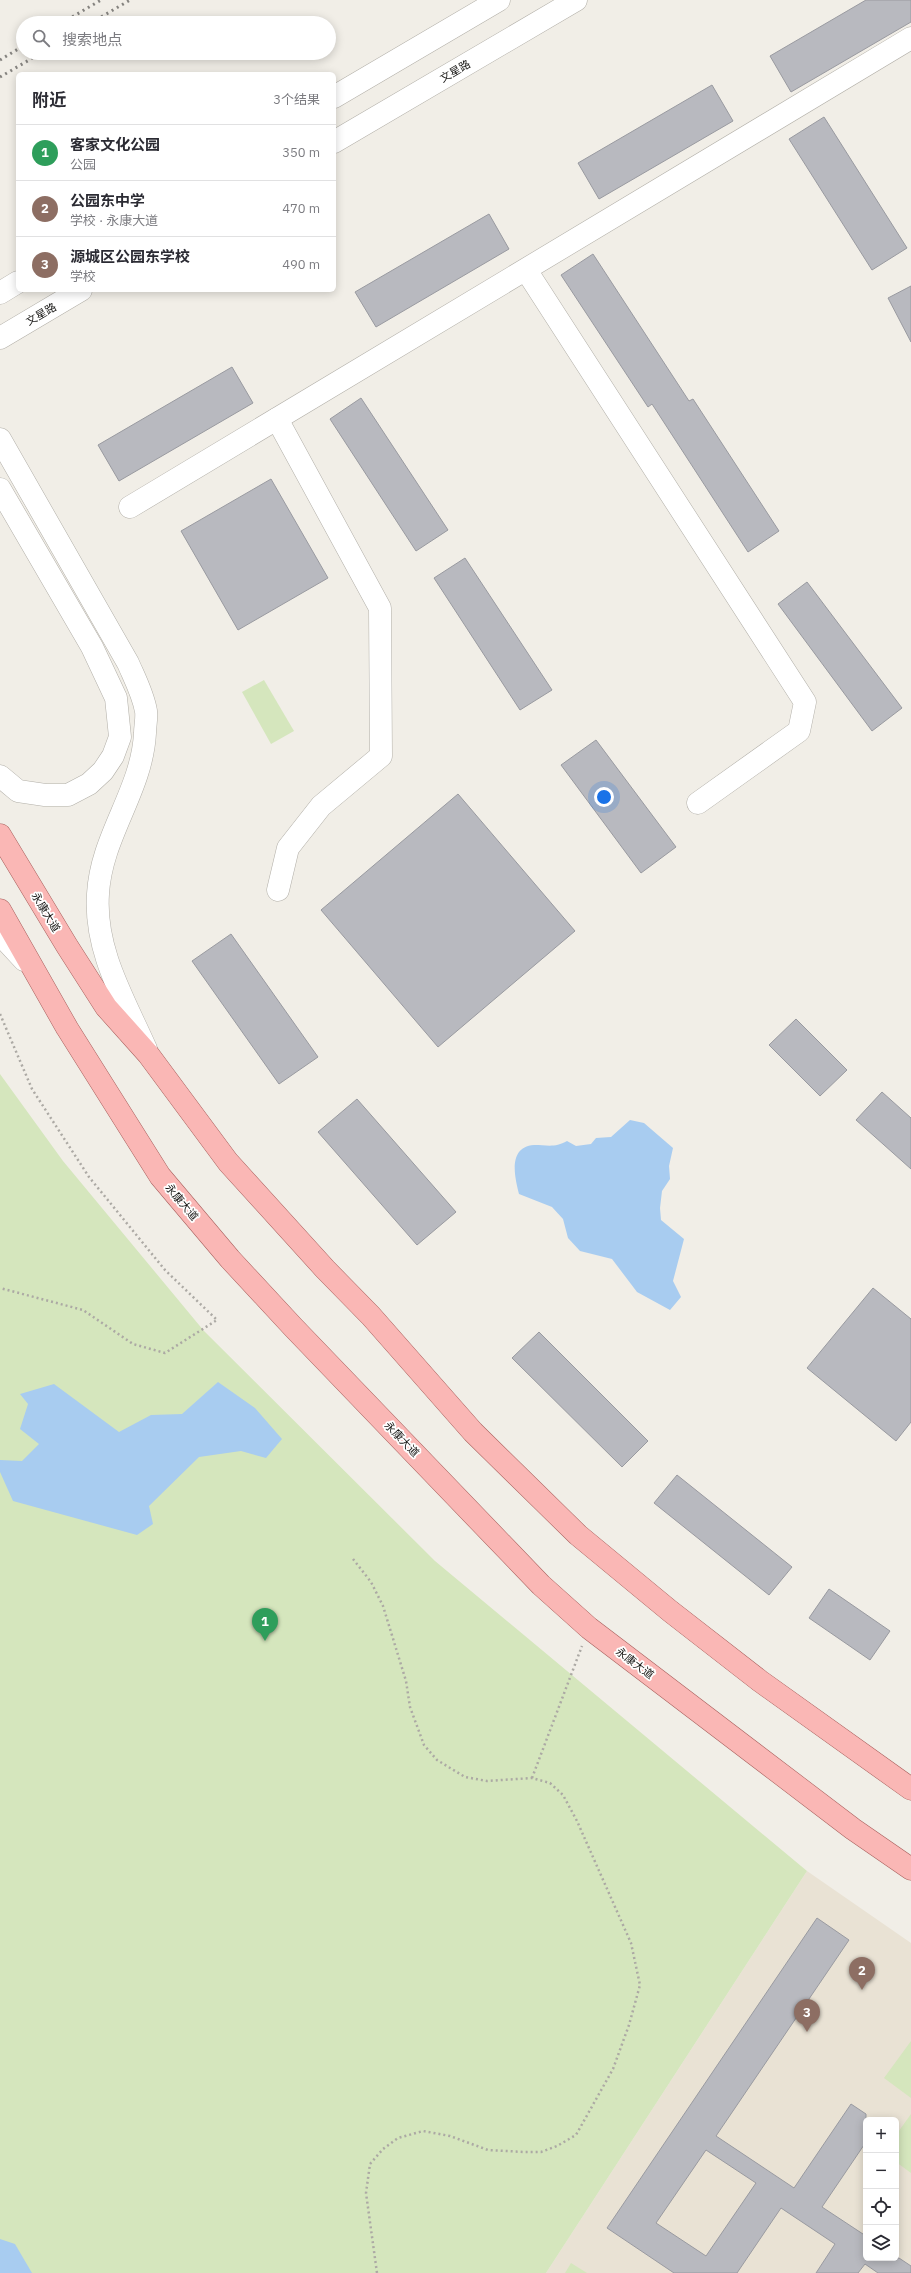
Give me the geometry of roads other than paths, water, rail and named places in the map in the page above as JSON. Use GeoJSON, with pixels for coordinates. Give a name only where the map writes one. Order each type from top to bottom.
{"type":"FeatureCollection","features":[{"type":"Feature","properties":{"kind":"main road","name":"永康大道"},"geometry":{"type":"LineString","coordinates":[[0,835],[106,1007],[148,1054],[228,1162],[325,1269],[371,1316],[473,1432],[578,1535],[670,1611],[760,1681],[911,1789]]}},
{"type":"Feature","properties":{"kind":"main road","name":"永康大道"},"geometry":{"type":"LineString","coordinates":[[0,910],[67,1028],[160,1176],[230,1259],[293,1327],[541,1585],[589,1628],[853,1829],[911,1869]]}},
{"type":"Feature","properties":{"kind":"street"},"geometry":{"type":"LineString","coordinates":[[336,96],[499,0]]}},
{"type":"Feature","properties":{"kind":"street","name":"文星路"},"geometry":{"type":"LineString","coordinates":[[336,141],[576,0]]}},
{"type":"Feature","properties":{"kind":"street"},"geometry":{"type":"LineString","coordinates":[[130,507],[911,38]]}},
{"type":"Feature","properties":{"kind":"street"},"geometry":{"type":"LineString","coordinates":[[526,270],[805,702],[799,731],[698,803]]}},
{"type":"Feature","properties":{"kind":"street"},"geometry":{"type":"LineString","coordinates":[[0,293],[16,283]]}},
{"type":"Feature","properties":{"kind":"street","name":"文星路"},"geometry":{"type":"LineString","coordinates":[[0,338],[78,292]]}},
{"type":"Feature","properties":{"kind":"street"},"geometry":{"type":"LineString","coordinates":[[277,419],[380,608],[381,756],[321,806],[288,848],[278,890]]}},
{"type":"Feature","properties":{"kind":"street"},"geometry":{"type":"LineString","coordinates":[[0,439],[128,663],[139,688],[146,713],[144,741],[137,776],[102,861],[98,894],[98,923],[104,955],[148,1054]]}},
{"type":"Feature","properties":{"kind":"street"},"geometry":{"type":"LineString","coordinates":[[0,489],[92,647],[116,698],[120,737],[113,756],[103,771],[89,784],[68,795],[45,795],[18,792],[0,776]]}},
{"type":"Feature","properties":{"kind":"street"},"geometry":{"type":"LineString","coordinates":[[0,934],[36,974]]}},
{"type":"Feature","properties":{"kind":"water"},"geometry":{"type":"Polygon","coordinates":[[[630,1120],[644,1123],[673,1148],[669,1166],[670,1179],[662,1191],[660,1208],[661,1220],[684,1239],[673,1281],[681,1297],[670,1310],[637,1292],[612,1259],[580,1251],[568,1238],[563,1219],[552,1207],[519,1194],[517,1187],[515,1172],[516,1157],[525,1147],[534,1145],[555,1145],[567,1141],[576,1146],[591,1144],[596,1138],[611,1137],[630,1120]]]}},
{"type":"Feature","properties":{"kind":"water"},"geometry":{"type":"Polygon","coordinates":[[[218,1382],[255,1408],[282,1439],[266,1458],[241,1451],[199,1457],[149,1506],[153,1524],[137,1535],[13,1501],[0,1472],[0,1460],[22,1461],[39,1444],[20,1429],[28,1404],[20,1394],[54,1384],[119,1432],[151,1415],[182,1414],[218,1382]]]}},
{"type":"Feature","properties":{"kind":"water"},"geometry":{"type":"Polygon","coordinates":[[[0,2239],[15,2244],[32,2273],[0,2273],[0,2239]]]}},
{"type":"Feature","properties":{"kind":"railway"},"geometry":{"type":"LineString","coordinates":[[74,16],[101,0]]}},
{"type":"Feature","properties":{"kind":"railway"},"geometry":{"type":"LineString","coordinates":[[103,16],[130,0]]}},
{"type":"Feature","properties":{"kind":"railway"},"geometry":{"type":"LineString","coordinates":[[0,60],[16,50]]}},
{"type":"Feature","properties":{"kind":"railway"},"geometry":{"type":"LineString","coordinates":[[0,77],[29,60]]}},
{"type":"Feature","properties":{"kind":"place","name":"客家文化公园"},"geometry":{"type":"Point","coordinates":[265,1641]}},
{"type":"Feature","properties":{"kind":"place","name":"公园东中学"},"geometry":{"type":"Point","coordinates":[862,1990]}},
{"type":"Feature","properties":{"kind":"place","name":"源城区公园东学校"},"geometry":{"type":"Point","coordinates":[807,2032]}}]}
